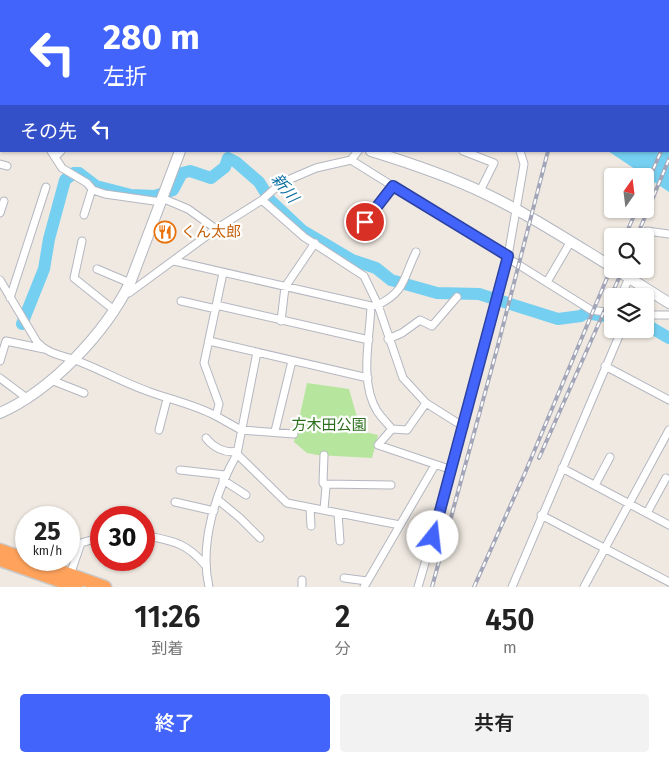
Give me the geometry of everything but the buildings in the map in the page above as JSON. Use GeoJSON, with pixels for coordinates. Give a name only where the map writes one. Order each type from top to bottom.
{"type":"FeatureCollection","features":[{"type":"Feature","properties":{"kind":"highway"},"geometry":{"type":"LineString","coordinates":[[0,550],[15,555]]}},
{"type":"Feature","properties":{"kind":"highway"},"geometry":{"type":"LineString","coordinates":[[0,560],[78,587]]}},
{"type":"Feature","properties":{"kind":"highway"},"geometry":{"type":"LineString","coordinates":[[60,571],[105,587]]}},
{"type":"Feature","properties":{"kind":"street"},"geometry":{"type":"LineString","coordinates":[[0,413],[28,399],[51,380],[72,359],[114,310],[130,282],[180,152]]}},
{"type":"Feature","properties":{"kind":"street"},"geometry":{"type":"LineString","coordinates":[[351,160],[357,152]]}},
{"type":"Feature","properties":{"kind":"street"},"geometry":{"type":"LineString","coordinates":[[378,152],[435,172],[480,191],[518,210],[604,262]]}},
{"type":"Feature","properties":{"kind":"street"},"geometry":{"type":"LineString","coordinates":[[466,152],[494,163],[480,191]]}},
{"type":"Feature","properties":{"kind":"street"},"geometry":{"type":"LineString","coordinates":[[418,587],[464,427],[508,256],[518,210],[524,164],[520,152]]}},
{"type":"Feature","properties":{"kind":"street"},"geometry":{"type":"LineString","coordinates":[[53,154],[62,168],[92,189],[106,194],[162,199],[188,209],[216,229]]}},
{"type":"Feature","properties":{"kind":"street"},"geometry":{"type":"LineString","coordinates":[[125,293],[129,293],[216,229],[263,199],[281,183],[293,176],[328,164],[351,160],[508,256],[591,310],[604,312]]}},
{"type":"Feature","properties":{"kind":"street"},"geometry":{"type":"LineString","coordinates":[[365,222],[393,186]]}},
{"type":"Feature","properties":{"kind":"street"},"geometry":{"type":"LineString","coordinates":[[10,298],[46,187]]}},
{"type":"Feature","properties":{"kind":"street"},"geometry":{"type":"LineString","coordinates":[[84,215],[92,189]]}},
{"type":"Feature","properties":{"kind":"street"},"geometry":{"type":"LineString","coordinates":[[263,199],[304,237],[364,276],[399,372],[426,403],[464,427]]}},
{"type":"Feature","properties":{"kind":"street"},"geometry":{"type":"LineString","coordinates":[[0,213],[4,201]]}},
{"type":"Feature","properties":{"kind":"street"},"geometry":{"type":"LineString","coordinates":[[654,231],[669,234]]}},
{"type":"Feature","properties":{"kind":"street"},"geometry":{"type":"LineString","coordinates":[[82,241],[74,278],[78,284],[114,310]]}},
{"type":"Feature","properties":{"kind":"street"},"geometry":{"type":"LineString","coordinates":[[547,282],[571,241]]}},
{"type":"Feature","properties":{"kind":"street"},"geometry":{"type":"LineString","coordinates":[[281,320],[285,287],[315,243]]}},
{"type":"Feature","properties":{"kind":"street"},"geometry":{"type":"LineString","coordinates":[[174,260],[285,287],[374,305],[396,295],[401,288],[416,252]]}},
{"type":"Feature","properties":{"kind":"street"},"geometry":{"type":"LineString","coordinates":[[97,269],[130,282]]}},
{"type":"Feature","properties":{"kind":"street"},"geometry":{"type":"LineString","coordinates":[[216,416],[219,404],[204,363],[223,273]]}},
{"type":"Feature","properties":{"kind":"street"},"geometry":{"type":"LineString","coordinates":[[637,278],[669,304]]}},
{"type":"Feature","properties":{"kind":"street"},"geometry":{"type":"LineString","coordinates":[[0,280],[37,342],[44,349]]}},
{"type":"Feature","properties":{"kind":"street"},"geometry":{"type":"LineString","coordinates":[[388,339],[402,334],[420,320],[432,326],[457,297]]}},
{"type":"Feature","properties":{"kind":"street"},"geometry":{"type":"LineString","coordinates":[[181,301],[281,320],[369,340]]}},
{"type":"Feature","properties":{"kind":"street"},"geometry":{"type":"LineString","coordinates":[[374,305],[366,362],[368,378],[377,410],[392,429],[407,430],[426,403]]}},
{"type":"Feature","properties":{"kind":"street"},"geometry":{"type":"LineString","coordinates":[[654,314],[669,315]]}},
{"type":"Feature","properties":{"kind":"street"},"geometry":{"type":"LineString","coordinates":[[513,587],[541,515],[618,338]]}},
{"type":"Feature","properties":{"kind":"street"},"geometry":{"type":"LineString","coordinates":[[0,361],[6,341],[44,349],[167,399],[205,410],[241,430],[254,433],[275,432],[294,434]]}},
{"type":"Feature","properties":{"kind":"street"},"geometry":{"type":"LineString","coordinates":[[209,341],[368,378]]}},
{"type":"Feature","properties":{"kind":"street"},"geometry":{"type":"LineString","coordinates":[[209,587],[204,556],[217,499],[224,478],[237,453],[256,352]]}},
{"type":"Feature","properties":{"kind":"street"},"geometry":{"type":"LineString","coordinates":[[275,432],[292,361]]}},
{"type":"Feature","properties":{"kind":"street"},"geometry":{"type":"LineString","coordinates":[[606,366],[669,400]]}},
{"type":"Feature","properties":{"kind":"street"},"geometry":{"type":"LineString","coordinates":[[0,378],[28,399]]}},
{"type":"Feature","properties":{"kind":"street"},"geometry":{"type":"LineString","coordinates":[[51,380],[84,393]]}},
{"type":"Feature","properties":{"kind":"street"},"geometry":{"type":"LineString","coordinates":[[159,430],[167,399]]}},
{"type":"Feature","properties":{"kind":"street"},"geometry":{"type":"LineString","coordinates":[[392,429],[378,445],[452,470]]}},
{"type":"Feature","properties":{"kind":"street"},"geometry":{"type":"LineString","coordinates":[[584,587],[669,430]]}},
{"type":"Feature","properties":{"kind":"street"},"geometry":{"type":"LineString","coordinates":[[206,438],[214,447],[230,453],[237,453],[287,503],[400,525]]}},
{"type":"Feature","properties":{"kind":"street"},"geometry":{"type":"LineString","coordinates":[[324,455],[324,484],[326,487],[324,509]]}},
{"type":"Feature","properties":{"kind":"street"},"geometry":{"type":"LineString","coordinates":[[595,485],[610,457]]}},
{"type":"Feature","properties":{"kind":"street"},"geometry":{"type":"LineString","coordinates":[[344,578],[366,584],[435,465]]}},
{"type":"Feature","properties":{"kind":"street"},"geometry":{"type":"LineString","coordinates":[[562,468],[669,526]]}},
{"type":"Feature","properties":{"kind":"street"},"geometry":{"type":"LineString","coordinates":[[180,470],[224,478],[246,495]]}},
{"type":"Feature","properties":{"kind":"street"},"geometry":{"type":"LineString","coordinates":[[647,513],[666,478]]}},
{"type":"Feature","properties":{"kind":"street"},"geometry":{"type":"LineString","coordinates":[[324,484],[392,485]]}},
{"type":"Feature","properties":{"kind":"street"},"geometry":{"type":"LineString","coordinates":[[217,499],[260,538]]}},
{"type":"Feature","properties":{"kind":"street"},"geometry":{"type":"LineString","coordinates":[[175,502],[214,511]]}},
{"type":"Feature","properties":{"kind":"street"},"geometry":{"type":"LineString","coordinates":[[310,508],[311,526]]}},
{"type":"Feature","properties":{"kind":"street"},"geometry":{"type":"LineString","coordinates":[[338,514],[340,541]]}},
{"type":"Feature","properties":{"kind":"street"},"geometry":{"type":"LineString","coordinates":[[541,515],[669,582]]}},
{"type":"Feature","properties":{"kind":"street"},"geometry":{"type":"LineString","coordinates":[[155,537],[180,543],[196,554],[205,565]]}},
{"type":"Feature","properties":{"kind":"street"},"geometry":{"type":"LineString","coordinates":[[80,545],[84,540],[90,539]]}},
{"type":"Feature","properties":{"kind":"street"},"geometry":{"type":"LineString","coordinates":[[70,575],[71,571]]}},
{"type":"Feature","properties":{"kind":"green space","name":"方木田公園"},"geometry":{"type":"Polygon","coordinates":[[[307,383],[349,389],[359,424],[366,423],[365,432],[378,435],[372,458],[307,453],[294,442],[307,383]]]}},
{"type":"Feature","properties":{"kind":"water"},"geometry":{"type":"Polygon","coordinates":[[[609,152],[669,152],[669,192],[654,182],[654,168],[633,168],[609,152]]]}},
{"type":"Feature","properties":{"kind":"waterway","name":"新川"},"geometry":{"type":"LineString","coordinates":[[228,158],[236,162],[259,182],[270,200],[303,231],[352,260],[376,268],[391,280],[437,293],[479,294],[558,319],[581,316],[585,313],[604,316]]}},
{"type":"Feature","properties":{"kind":"waterway","name":"新川"},"geometry":{"type":"LineString","coordinates":[[22,324],[44,269],[49,239],[65,180],[74,173],[79,173],[96,186],[131,195],[155,196],[173,190],[182,173],[190,171],[211,178],[225,167],[228,158]]}},
{"type":"Feature","properties":{"kind":"waterway","name":"新川"},"geometry":{"type":"LineString","coordinates":[[654,329],[669,338]]}},
{"type":"Feature","properties":{"kind":"railway"},"geometry":{"type":"LineString","coordinates":[[432,587],[497,349],[548,152]]}},
{"type":"Feature","properties":{"kind":"railway"},"geometry":{"type":"LineString","coordinates":[[654,168],[661,152]]}},
{"type":"Feature","properties":{"kind":"railway"},"geometry":{"type":"LineString","coordinates":[[640,228],[669,159]]}},
{"type":"Feature","properties":{"kind":"railway"},"geometry":{"type":"LineString","coordinates":[[629,228],[633,218]]}},
{"type":"Feature","properties":{"kind":"railway"},"geometry":{"type":"LineString","coordinates":[[474,587],[525,473],[607,278]]}},
{"type":"Feature","properties":{"kind":"railway"},"geometry":{"type":"LineString","coordinates":[[539,458],[619,278]]}},
{"type":"Feature","properties":{"kind":"place","name":"くん太郎"},"geometry":{"type":"Point","coordinates":[165,232]}},
{"type":"Feature","properties":{"kind":"route"},"geometry":{"type":"LineString","coordinates":[[365,222],[393,186],[508,256],[433,537]]}}]}
